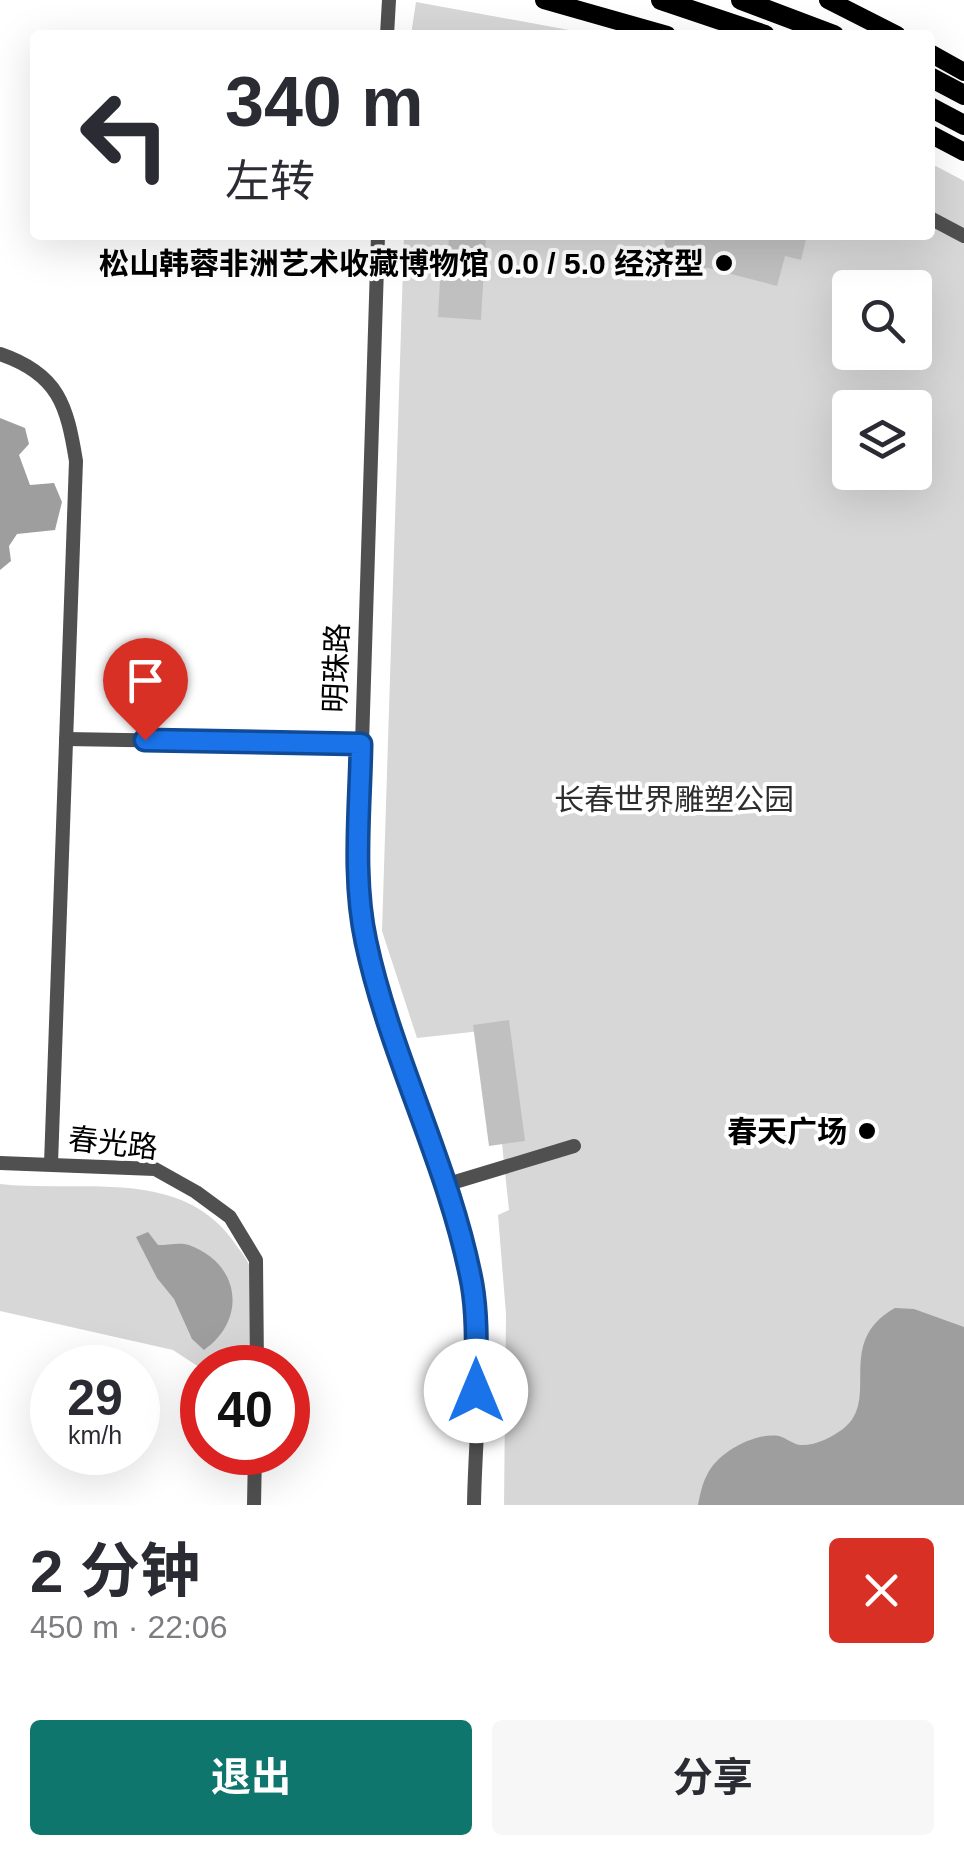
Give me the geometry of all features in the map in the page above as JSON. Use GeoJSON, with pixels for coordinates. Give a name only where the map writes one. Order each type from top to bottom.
{"type":"FeatureCollection","features":[{"type":"Feature","properties":{"kind":"highway"},"geometry":{"type":"LineString","coordinates":[[661,0],[750,30]]}},
{"type":"Feature","properties":{"kind":"highway"},"geometry":{"type":"LineString","coordinates":[[741,0],[821,30]]}},
{"type":"Feature","properties":{"kind":"highway"},"geometry":{"type":"LineString","coordinates":[[935,80],[964,95]]}},
{"type":"Feature","properties":{"kind":"highway"},"geometry":{"type":"LineString","coordinates":[[935,110],[964,125]]}},
{"type":"Feature","properties":{"kind":"main road"},"geometry":{"type":"LineString","coordinates":[[544,0],[637,30]]}},
{"type":"Feature","properties":{"kind":"main road"},"geometry":{"type":"LineString","coordinates":[[828,0],[887,30]]}},
{"type":"Feature","properties":{"kind":"main road"},"geometry":{"type":"LineString","coordinates":[[935,56],[964,72]]}},
{"type":"Feature","properties":{"kind":"main road"},"geometry":{"type":"LineString","coordinates":[[935,137],[964,152]]}},
{"type":"Feature","properties":{"kind":"street"},"geometry":{"type":"LineString","coordinates":[[387,30],[389,0]]}},
{"type":"Feature","properties":{"kind":"street"},"geometry":{"type":"LineString","coordinates":[[935,221],[964,236]]}},
{"type":"Feature","properties":{"kind":"street","name":"明珠路"},"geometry":{"type":"LineString","coordinates":[[378,240],[358,871],[364,937],[378,995],[444,1185],[472,1286],[476,1353],[474,1505]]}},
{"type":"Feature","properties":{"kind":"street"},"geometry":{"type":"LineString","coordinates":[[0,354],[46,379],[68,411],[76,461],[51,1164]]}},
{"type":"Feature","properties":{"kind":"street"},"geometry":{"type":"LineString","coordinates":[[66,739],[361,744]]}},
{"type":"Feature","properties":{"kind":"street"},"geometry":{"type":"LineString","coordinates":[[444,1185],[574,1146]]}},
{"type":"Feature","properties":{"kind":"street","name":"春光路"},"geometry":{"type":"LineString","coordinates":[[0,1162],[155,1169],[196,1192],[230,1217],[256,1260],[257,1345]]}},
{"type":"Feature","properties":{"kind":"street"},"geometry":{"type":"LineString","coordinates":[[254,1505],[255,1475]]}},
{"type":"Feature","properties":{"kind":"green space"},"geometry":{"type":"Polygon","coordinates":[[[416,2],[569,30],[412,30],[416,2]]]}},
{"type":"Feature","properties":{"kind":"green space","name":"长春世界雕塑公园"},"geometry":{"type":"Polygon","coordinates":[[[935,166],[964,181],[964,1505],[504,1505],[506,1314],[498,1215],[509,1210],[490,1030],[417,1038],[382,931],[404,240],[935,240],[935,166]]]}},
{"type":"Feature","properties":{"kind":"green space"},"geometry":{"type":"Polygon","coordinates":[[[0,1184],[127,1188],[186,1202],[212,1218],[234,1242],[250,1268],[252,1345],[180,1345],[180,1355],[160,1345],[0,1311],[0,1184]]]}},
{"type":"Feature","properties":{"kind":"shaded area"},"geometry":{"type":"Polygon","coordinates":[[[0,418],[25,428],[29,444],[19,455],[30,485],[54,483],[62,502],[55,530],[17,534],[9,546],[11,561],[0,570],[0,418]]]}},
{"type":"Feature","properties":{"kind":"shaded area"},"geometry":{"type":"Polygon","coordinates":[[[148,1232],[158,1245],[185,1244],[219,1265],[228,1279],[232,1309],[227,1324],[210,1345],[199,1345],[192,1339],[174,1299],[157,1278],[136,1237],[148,1232]]]}},
{"type":"Feature","properties":{"kind":"shaded area"},"geometry":{"type":"Polygon","coordinates":[[[895,1308],[914,1309],[964,1327],[964,1505],[698,1505],[712,1467],[737,1446],[769,1436],[800,1445],[812,1444],[843,1429],[854,1417],[859,1402],[866,1337],[895,1308]]]}},
{"type":"Feature","properties":{"kind":"building"},"geometry":{"type":"Polygon","coordinates":[[[449,240],[486,240],[481,320],[438,317],[441,261],[448,261],[449,240]]]}},
{"type":"Feature","properties":{"kind":"building","name":"松山韩蓉非洲艺术收藏博物馆 0.0 / 5.0 经济型"},"geometry":{"type":"Polygon","coordinates":[[[665,240],[806,240],[801,260],[785,256],[777,286],[708,268],[664,266],[665,240]]]}},
{"type":"Feature","properties":{"kind":"building"},"geometry":{"type":"Polygon","coordinates":[[[509,1020],[525,1141],[489,1146],[473,1025],[509,1020]]]}},
{"type":"Feature","properties":{"kind":"place","name":"松山韩蓉非洲艺术收藏博物馆 0.0 / 5.0 经济型"},"geometry":{"type":"Point","coordinates":[724,263]}},
{"type":"Feature","properties":{"kind":"place","name":"春天广场"},"geometry":{"type":"Point","coordinates":[867,1131]}},
{"type":"Feature","properties":{"kind":"route"},"geometry":{"type":"LineString","coordinates":[[145,740],[361,744],[358,871],[364,937],[378,995],[453,1212],[472,1286],[476,1391]]}}]}
